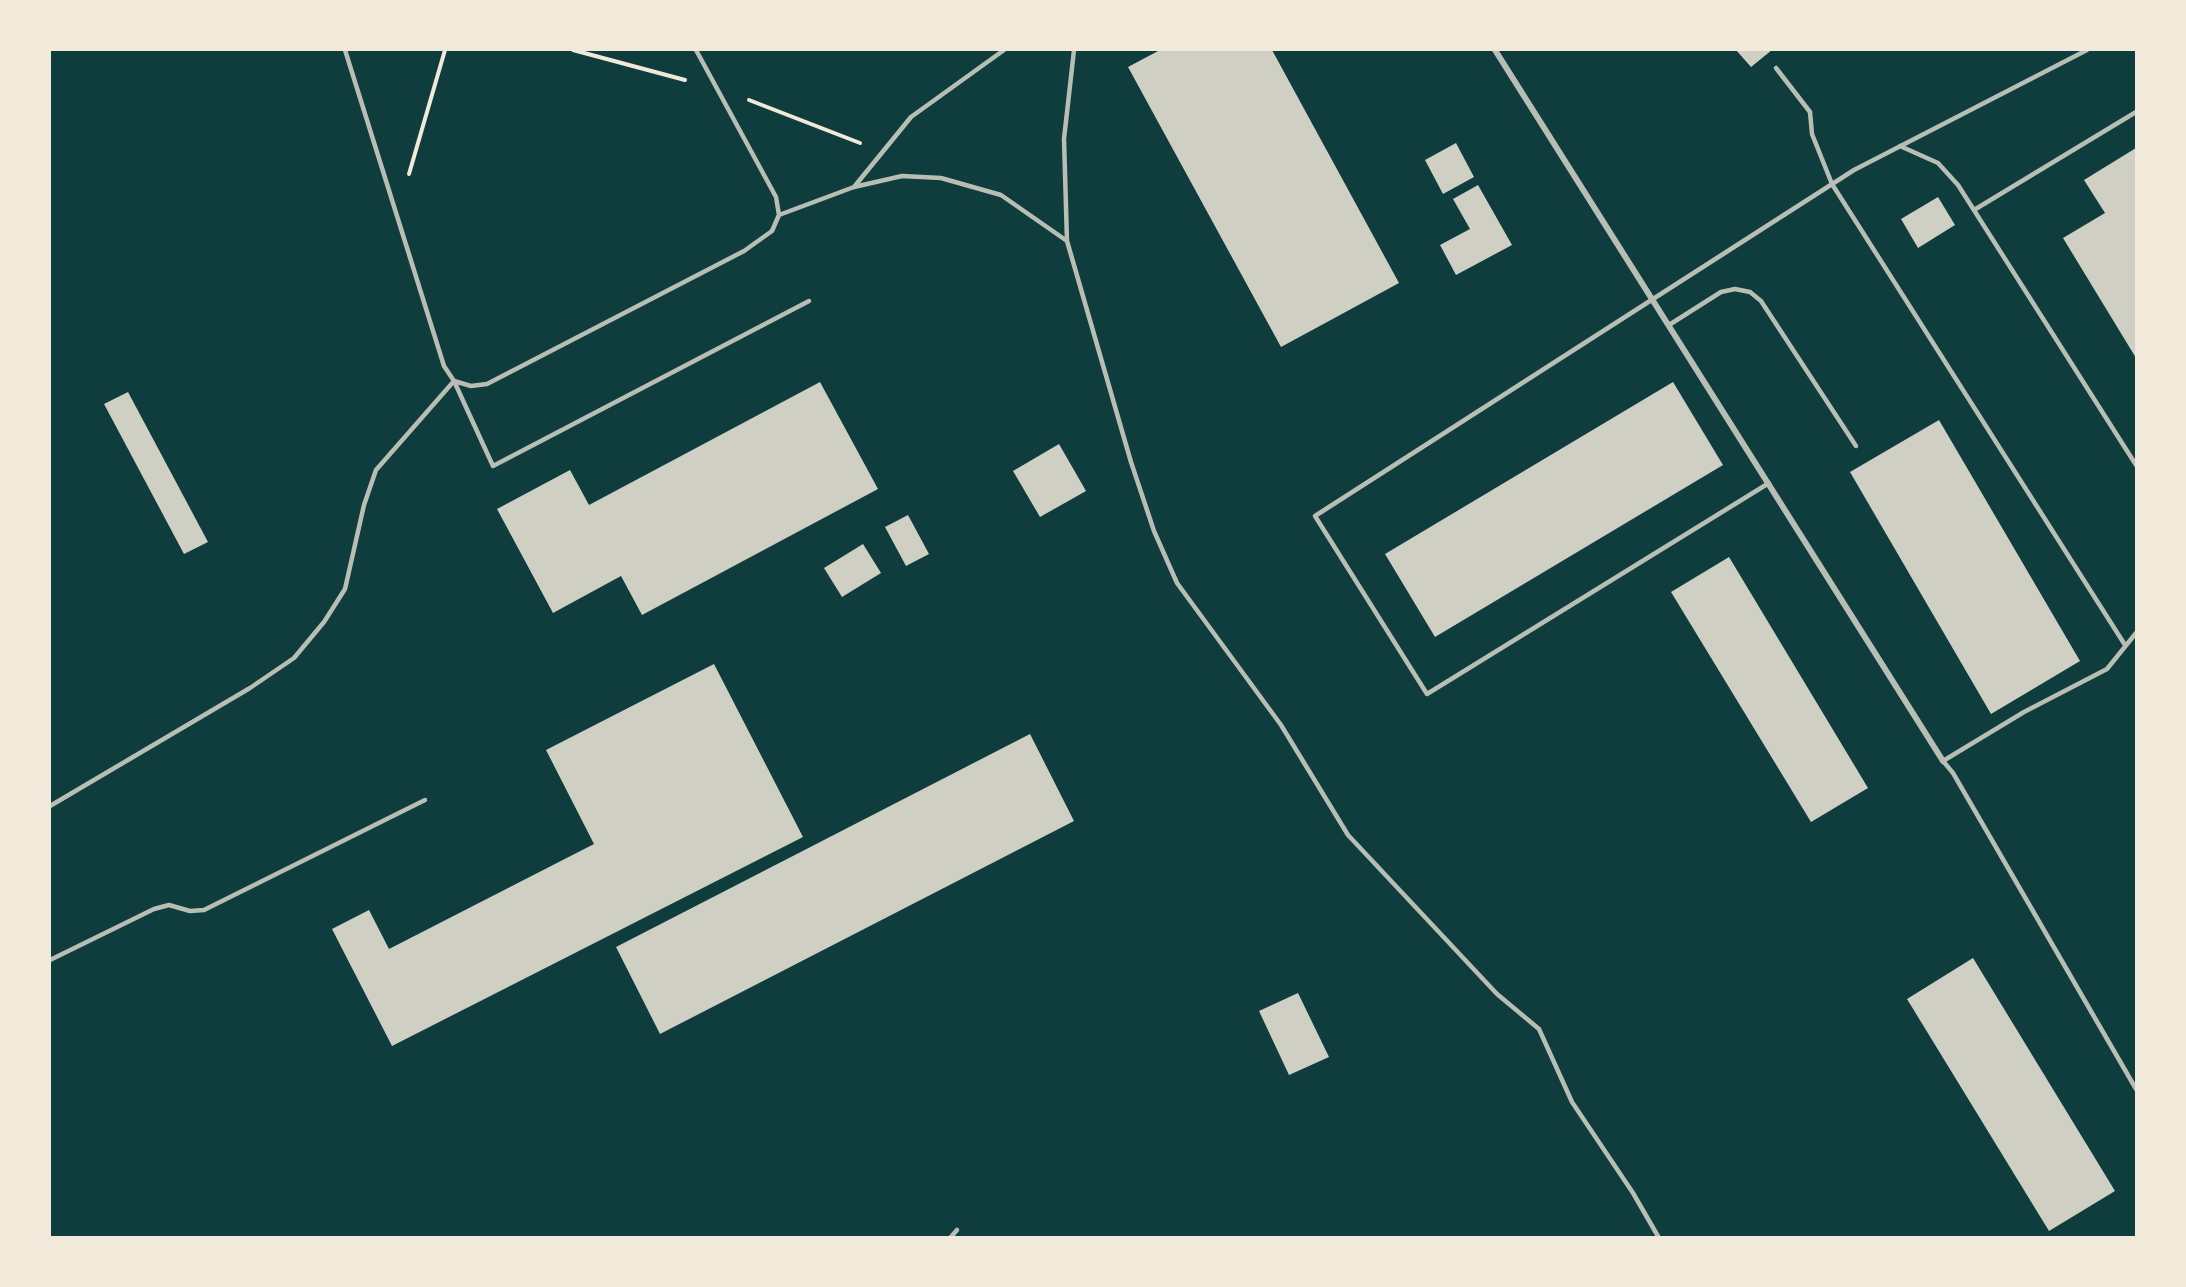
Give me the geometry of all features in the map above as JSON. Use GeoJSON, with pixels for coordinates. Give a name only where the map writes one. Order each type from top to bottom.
{"type":"FeatureCollection","features":[{"type":"Feature","properties":{"kind":"street"},"geometry":{"type":"LineString","coordinates":[[1494,50],[1943,761]]}},
{"type":"Feature","properties":{"kind":"lane"},"geometry":{"type":"LineString","coordinates":[[345,50],[444,366],[454,381],[493,466],[808,301]]}},
{"type":"Feature","properties":{"kind":"lane"},"geometry":{"type":"LineString","coordinates":[[454,381],[471,386],[487,384],[744,251],[772,231],[779,214],[776,197],[696,50]]}},
{"type":"Feature","properties":{"kind":"lane"},"geometry":{"type":"LineString","coordinates":[[854,187],[911,117],[1004,50]]}},
{"type":"Feature","properties":{"kind":"lane"},"geometry":{"type":"LineString","coordinates":[[1074,50],[1064,139],[1067,242],[1134,472],[1154,531],[1177,583],[1281,725],[1348,835],[1497,994],[1539,1029],[1572,1102],[1633,1193],[1659,1238]]}},
{"type":"Feature","properties":{"kind":"lane"},"geometry":{"type":"LineString","coordinates":[[1769,483],[1427,694],[1315,516],[1854,170],[2087,50]]}},
{"type":"Feature","properties":{"kind":"lane"},"geometry":{"type":"LineString","coordinates":[[1776,68],[1810,112],[1812,134],[1832,184],[2125,645]]}},
{"type":"Feature","properties":{"kind":"lane"},"geometry":{"type":"LineString","coordinates":[[1974,210],[2136,112]]}},
{"type":"Feature","properties":{"kind":"lane"},"geometry":{"type":"LineString","coordinates":[[1900,146],[1938,163],[1959,185],[2136,465]]}},
{"type":"Feature","properties":{"kind":"lane"},"geometry":{"type":"LineString","coordinates":[[779,214],[854,187],[902,176],[941,178],[1001,195],[1067,242]]}},
{"type":"Feature","properties":{"kind":"lane"},"geometry":{"type":"LineString","coordinates":[[1669,325],[1721,292],[1735,289],[1750,292],[1761,301],[1856,446]]}},
{"type":"Feature","properties":{"kind":"lane"},"geometry":{"type":"LineString","coordinates":[[50,806],[250,688],[294,658],[324,622],[345,589],[364,505],[376,470],[454,381]]}},
{"type":"Feature","properties":{"kind":"lane"},"geometry":{"type":"LineString","coordinates":[[2136,633],[2107,669],[2024,712],[1943,761],[1953,773],[2136,1089]]}},
{"type":"Feature","properties":{"kind":"lane"},"geometry":{"type":"LineString","coordinates":[[50,960],[154,909],[169,905],[189,912],[204,910],[425,800]]}},
{"type":"Feature","properties":{"kind":"lane"},"geometry":{"type":"LineString","coordinates":[[950,1238],[957,1230]]}},
{"type":"Feature","properties":{"kind":"path"},"geometry":{"type":"LineString","coordinates":[[397,215],[445,50]]}},
{"type":"Feature","properties":{"kind":"building"},"geometry":{"type":"Polygon","coordinates":[[[1160,50],[1272,50],[1399,283],[1281,347],[1128,67],[1160,50]]]}},
{"type":"Feature","properties":{"kind":"building"},"geometry":{"type":"Polygon","coordinates":[[[1736,50],[1772,50],[1751,67],[1736,50]]]}},
{"type":"Feature","properties":{"kind":"building"},"geometry":{"type":"Polygon","coordinates":[[[1456,143],[1474,177],[1443,194],[1425,160],[1456,143]]]}},
{"type":"Feature","properties":{"kind":"building"},"geometry":{"type":"Polygon","coordinates":[[[2136,148],[2136,358],[2063,238],[2105,213],[2084,180],[2136,148]]]}},
{"type":"Feature","properties":{"kind":"building"},"geometry":{"type":"Polygon","coordinates":[[[1478,185],[1512,245],[1456,275],[1440,245],[1470,229],[1453,199],[1478,185]]]}},
{"type":"Feature","properties":{"kind":"building"},"geometry":{"type":"Polygon","coordinates":[[[1938,197],[1955,225],[1918,248],[1901,219],[1938,197]]]}},
{"type":"Feature","properties":{"kind":"building"},"geometry":{"type":"Polygon","coordinates":[[[820,382],[878,489],[642,615],[621,576],[553,613],[497,509],[570,470],[589,505],[820,382]]]}},
{"type":"Feature","properties":{"kind":"building"},"geometry":{"type":"Polygon","coordinates":[[[1673,382],[1723,465],[1435,637],[1385,554],[1673,382]]]}},
{"type":"Feature","properties":{"kind":"building"},"geometry":{"type":"Polygon","coordinates":[[[128,392],[208,542],[184,554],[104,404],[128,392]]]}},
{"type":"Feature","properties":{"kind":"building"},"geometry":{"type":"Polygon","coordinates":[[[1939,420],[2080,661],[1991,714],[1850,472],[1939,420]]]}},
{"type":"Feature","properties":{"kind":"building"},"geometry":{"type":"Polygon","coordinates":[[[1059,444],[1086,491],[1040,517],[1013,471],[1059,444]]]}},
{"type":"Feature","properties":{"kind":"building"},"geometry":{"type":"Polygon","coordinates":[[[908,515],[929,554],[906,566],[885,527],[908,515]]]}},
{"type":"Feature","properties":{"kind":"building"},"geometry":{"type":"Polygon","coordinates":[[[863,544],[881,573],[842,597],[824,568],[863,544]]]}},
{"type":"Feature","properties":{"kind":"building"},"geometry":{"type":"Polygon","coordinates":[[[1729,557],[1868,788],[1811,822],[1671,592],[1729,557]]]}},
{"type":"Feature","properties":{"kind":"building"},"geometry":{"type":"Polygon","coordinates":[[[714,664],[803,837],[392,1046],[332,929],[369,910],[389,949],[594,844],[546,750],[714,664]]]}},
{"type":"Feature","properties":{"kind":"building"},"geometry":{"type":"Polygon","coordinates":[[[1030,734],[1074,821],[660,1034],[616,947],[1030,734]]]}},
{"type":"Feature","properties":{"kind":"building"},"geometry":{"type":"Polygon","coordinates":[[[1973,958],[2115,1191],[2049,1231],[1907,999],[1973,958]]]}},
{"type":"Feature","properties":{"kind":"building"},"geometry":{"type":"Polygon","coordinates":[[[1298,993],[1329,1057],[1289,1075],[1259,1011],[1298,993]]]}}]}
